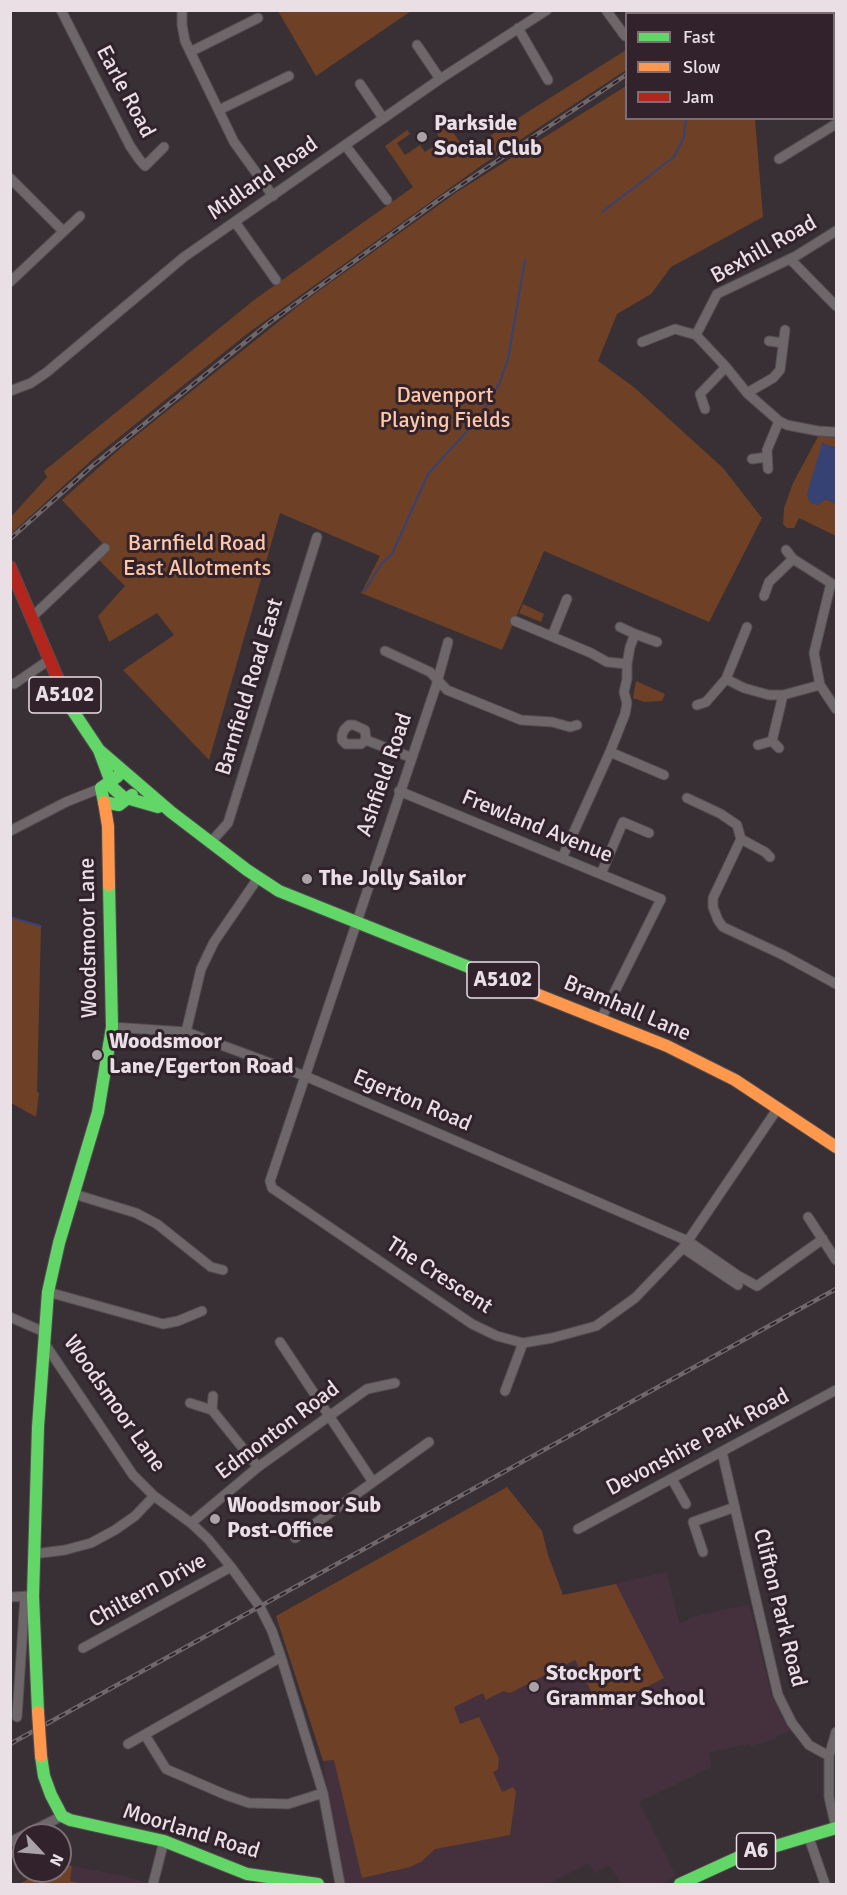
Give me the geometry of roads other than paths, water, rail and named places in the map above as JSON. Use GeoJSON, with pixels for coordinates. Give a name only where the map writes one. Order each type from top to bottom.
{"type":"FeatureCollection","features":[{"type":"Feature","properties":{"kind":"main road","name":"Bramhall Lane"},"geometry":{"type":"LineString","coordinates":[[10,567],[70,708],[99,750],[171,812],[258,878],[279,891],[357,920],[667,1046],[735,1080],[837,1147]]}},
{"type":"Feature","properties":{"kind":"main road","name":"Bramhall Lane"},"geometry":{"type":"LineString","coordinates":[[99,750],[106,785],[104,802],[112,806],[125,802],[171,812]]}},
{"type":"Feature","properties":{"kind":"main road"},"geometry":{"type":"LineString","coordinates":[[106,785],[124,772]]}},
{"type":"Feature","properties":{"kind":"main road"},"geometry":{"type":"LineString","coordinates":[[108,826],[135,788],[134,781]]}},
{"type":"Feature","properties":{"kind":"main road","name":"Bramhall Lane"},"geometry":{"type":"LineString","coordinates":[[106,785],[125,802]]}},
{"type":"Feature","properties":{"kind":"main road","name":"Woodsmoor Lane"},"geometry":{"type":"LineString","coordinates":[[45,1338],[48,1292],[59,1243],[100,1103],[112,1027],[108,826],[104,802]]}},
{"type":"Feature","properties":{"kind":"main road"},"geometry":{"type":"LineString","coordinates":[[45,1338],[38,1426],[34,1554],[29,1596],[44,1776],[62,1816]]}},
{"type":"Feature","properties":{"kind":"main road","name":"Moorland Road"},"geometry":{"type":"LineString","coordinates":[[62,1816],[70,1820],[164,1841],[247,1874],[318,1884]]}},
{"type":"Feature","properties":{"kind":"main road","name":"A6"},"geometry":{"type":"LineString","coordinates":[[680,1884],[739,1857],[836,1828]]}},
{"type":"Feature","properties":{"kind":"street","name":"Earle Road"},"geometry":{"type":"LineString","coordinates":[[60,10],[130,146],[139,159],[145,166],[164,147]]}},
{"type":"Feature","properties":{"kind":"street"},"geometry":{"type":"LineString","coordinates":[[182,10],[183,35],[234,142],[273,196]]}},
{"type":"Feature","properties":{"kind":"street","name":"Midland Road"},"geometry":{"type":"LineString","coordinates":[[10,391],[31,383],[47,372],[184,257],[383,118],[547,10]]}},
{"type":"Feature","properties":{"kind":"street"},"geometry":{"type":"LineString","coordinates":[[606,10],[625,36]]}},
{"type":"Feature","properties":{"kind":"street"},"geometry":{"type":"LineString","coordinates":[[190,52],[258,18]]}},
{"type":"Feature","properties":{"kind":"street"},"geometry":{"type":"LineString","coordinates":[[518,28],[548,80]]}},
{"type":"Feature","properties":{"kind":"street"},"geometry":{"type":"LineString","coordinates":[[417,45],[440,80]]}},
{"type":"Feature","properties":{"kind":"street"},"geometry":{"type":"LineString","coordinates":[[219,110],[289,76]]}},
{"type":"Feature","properties":{"kind":"street"},"geometry":{"type":"LineString","coordinates":[[360,84],[383,118]]}},
{"type":"Feature","properties":{"kind":"street"},"geometry":{"type":"LineString","coordinates":[[779,159],[837,124]]}},
{"type":"Feature","properties":{"kind":"street"},"geometry":{"type":"LineString","coordinates":[[345,145],[387,200]]}},
{"type":"Feature","properties":{"kind":"street"},"geometry":{"type":"LineString","coordinates":[[10,178],[63,231]]}},
{"type":"Feature","properties":{"kind":"street"},"geometry":{"type":"LineString","coordinates":[[10,282],[80,216]]}},
{"type":"Feature","properties":{"kind":"street"},"geometry":{"type":"LineString","coordinates":[[235,222],[276,280]]}},
{"type":"Feature","properties":{"kind":"street","name":"Bexhill Road"},"geometry":{"type":"LineString","coordinates":[[696,336],[717,294],[790,259],[837,231]]}},
{"type":"Feature","properties":{"kind":"street"},"geometry":{"type":"LineString","coordinates":[[790,259],[837,306]]}},
{"type":"Feature","properties":{"kind":"street"},"geometry":{"type":"LineString","coordinates":[[642,342],[675,329],[696,336],[747,393],[779,421],[787,425],[818,431],[837,432]]}},
{"type":"Feature","properties":{"kind":"street"},"geometry":{"type":"LineString","coordinates":[[747,393],[773,378],[780,370],[785,330]]}},
{"type":"Feature","properties":{"kind":"street"},"geometry":{"type":"LineString","coordinates":[[769,341],[783,343]]}},
{"type":"Feature","properties":{"kind":"street"},"geometry":{"type":"LineString","coordinates":[[705,409],[700,394],[726,367]]}},
{"type":"Feature","properties":{"kind":"street"},"geometry":{"type":"LineString","coordinates":[[768,469],[767,450],[779,421]]}},
{"type":"Feature","properties":{"kind":"street"},"geometry":{"type":"LineString","coordinates":[[752,459],[768,457]]}},
{"type":"Feature","properties":{"kind":"street","name":"Barnfield Road East"},"geometry":{"type":"LineString","coordinates":[[211,842],[228,823],[317,537]]}},
{"type":"Feature","properties":{"kind":"street"},"geometry":{"type":"LineString","coordinates":[[32,617],[105,548]]}},
{"type":"Feature","properties":{"kind":"street"},"geometry":{"type":"LineString","coordinates":[[786,550],[793,559],[834,583],[814,653],[820,685],[837,708]]}},
{"type":"Feature","properties":{"kind":"street"},"geometry":{"type":"LineString","coordinates":[[764,596],[768,582],[793,559]]}},
{"type":"Feature","properties":{"kind":"street"},"geometry":{"type":"LineString","coordinates":[[552,636],[567,599]]}},
{"type":"Feature","properties":{"kind":"street"},"geometry":{"type":"LineString","coordinates":[[515,621],[607,662],[627,664]]}},
{"type":"Feature","properties":{"kind":"street"},"geometry":{"type":"LineString","coordinates":[[620,627],[657,642]]}},
{"type":"Feature","properties":{"kind":"street"},"geometry":{"type":"LineString","coordinates":[[705,706],[726,679],[745,632],[732,631]]}},
{"type":"Feature","properties":{"kind":"street"},"geometry":{"type":"LineString","coordinates":[[562,858],[625,714],[627,704],[624,692],[627,664],[635,634]]}},
{"type":"Feature","properties":{"kind":"street","name":"Ashfield Road"},"geometry":{"type":"LineString","coordinates":[[357,920],[448,642]]}},
{"type":"Feature","properties":{"kind":"street"},"geometry":{"type":"LineString","coordinates":[[386,651],[430,672],[447,690],[521,720],[552,722],[570,727],[577,725]]}},
{"type":"Feature","properties":{"kind":"street"},"geometry":{"type":"LineString","coordinates":[[10,683],[14,684],[49,660]]}},
{"type":"Feature","properties":{"kind":"street"},"geometry":{"type":"LineString","coordinates":[[726,679],[744,688],[769,695],[783,695],[820,685]]}},
{"type":"Feature","properties":{"kind":"street"},"geometry":{"type":"LineString","coordinates":[[772,741],[783,695]]}},
{"type":"Feature","properties":{"kind":"street"},"geometry":{"type":"LineString","coordinates":[[366,740],[410,757]]}},
{"type":"Feature","properties":{"kind":"street"},"geometry":{"type":"LineString","coordinates":[[758,745],[772,741]]}},
{"type":"Feature","properties":{"kind":"street"},"geometry":{"type":"LineString","coordinates":[[772,741],[779,748]]}},
{"type":"Feature","properties":{"kind":"street"},"geometry":{"type":"LineString","coordinates":[[610,752],[664,775]]}},
{"type":"Feature","properties":{"kind":"street"},"geometry":{"type":"LineString","coordinates":[[10,831],[66,802],[106,785]]}},
{"type":"Feature","properties":{"kind":"street","name":"Frewland Avenue"},"geometry":{"type":"LineString","coordinates":[[399,791],[661,899],[601,1019]]}},
{"type":"Feature","properties":{"kind":"street"},"geometry":{"type":"LineString","coordinates":[[687,798],[721,814],[737,825],[741,839],[713,898],[713,907],[723,927],[837,984]]}},
{"type":"Feature","properties":{"kind":"street"},"geometry":{"type":"LineString","coordinates":[[601,874],[622,822],[649,833]]}},
{"type":"Feature","properties":{"kind":"street"},"geometry":{"type":"LineString","coordinates":[[741,839],[770,857]]}},
{"type":"Feature","properties":{"kind":"street"},"geometry":{"type":"LineString","coordinates":[[186,1032],[201,969],[214,942],[258,878]]}},
{"type":"Feature","properties":{"kind":"street","name":"The Crescent"},"geometry":{"type":"LineString","coordinates":[[357,920],[270,1181],[272,1188],[471,1323],[497,1336],[523,1343],[596,1326],[635,1298],[686,1244],[778,1108]]}},
{"type":"Feature","properties":{"kind":"street","name":"Egerton Road"},"geometry":{"type":"LineString","coordinates":[[112,1027],[186,1032],[305,1076],[686,1244]]}},
{"type":"Feature","properties":{"kind":"street"},"geometry":{"type":"LineString","coordinates":[[74,1194],[136,1214],[157,1224],[211,1267],[223,1270]]}},
{"type":"Feature","properties":{"kind":"street"},"geometry":{"type":"LineString","coordinates":[[808,1217],[837,1260]]}},
{"type":"Feature","properties":{"kind":"street"},"geometry":{"type":"LineString","coordinates":[[686,1244],[757,1286],[823,1239]]}},
{"type":"Feature","properties":{"kind":"street"},"geometry":{"type":"LineString","coordinates":[[686,1244],[738,1285]]}},
{"type":"Feature","properties":{"kind":"street"},"geometry":{"type":"LineString","coordinates":[[48,1292],[163,1324],[178,1321],[202,1311]]}},
{"type":"Feature","properties":{"kind":"street"},"geometry":{"type":"LineString","coordinates":[[10,1317],[45,1338]]}},
{"type":"Feature","properties":{"kind":"street","name":"Woodsmoor Lane"},"geometry":{"type":"LineString","coordinates":[[45,1338],[133,1475],[154,1496],[191,1523],[231,1567],[260,1607],[281,1657],[323,1793],[340,1884]]}},
{"type":"Feature","properties":{"kind":"street"},"geometry":{"type":"LineString","coordinates":[[280,1342],[374,1482]]}},
{"type":"Feature","properties":{"kind":"street"},"geometry":{"type":"LineString","coordinates":[[505,1391],[523,1343]]}},
{"type":"Feature","properties":{"kind":"street","name":"Edmonton Road"},"geometry":{"type":"LineString","coordinates":[[191,1523],[258,1467],[367,1389],[395,1383]]}},
{"type":"Feature","properties":{"kind":"street","name":"Devonshire Park Road"},"geometry":{"type":"LineString","coordinates":[[578,1529],[837,1390]]}},
{"type":"Feature","properties":{"kind":"street"},"geometry":{"type":"LineString","coordinates":[[212,1410],[213,1396]]}},
{"type":"Feature","properties":{"kind":"street"},"geometry":{"type":"LineString","coordinates":[[190,1403],[212,1410],[258,1467]]}},
{"type":"Feature","properties":{"kind":"street"},"geometry":{"type":"LineString","coordinates":[[295,1538],[429,1442]]}},
{"type":"Feature","properties":{"kind":"street","name":"Clifton Park Road"},"geometry":{"type":"LineString","coordinates":[[722,1452],[778,1695],[792,1723],[809,1744],[829,1756]]}},
{"type":"Feature","properties":{"kind":"street"},"geometry":{"type":"LineString","coordinates":[[672,1479],[689,1513],[703,1552]]}},
{"type":"Feature","properties":{"kind":"street"},"geometry":{"type":"LineString","coordinates":[[34,1554],[65,1550],[91,1543],[135,1516],[154,1496]]}},
{"type":"Feature","properties":{"kind":"street"},"geometry":{"type":"LineString","coordinates":[[689,1513],[735,1507]]}},
{"type":"Feature","properties":{"kind":"street","name":"Chiltern Drive"},"geometry":{"type":"LineString","coordinates":[[83,1648],[231,1567]]}},
{"type":"Feature","properties":{"kind":"street"},"geometry":{"type":"LineString","coordinates":[[10,1597],[29,1596],[17,1717]]}},
{"type":"Feature","properties":{"kind":"street"},"geometry":{"type":"LineString","coordinates":[[128,1744],[281,1657]]}},
{"type":"Feature","properties":{"kind":"street"},"geometry":{"type":"LineString","coordinates":[[836,1828],[829,1797],[829,1756],[837,1732]]}},
{"type":"Feature","properties":{"kind":"street"},"geometry":{"type":"LineString","coordinates":[[145,1735],[166,1769],[249,1803],[288,1804],[323,1793]]}},
{"type":"Feature","properties":{"kind":"street"},"geometry":{"type":"LineString","coordinates":[[48,1823],[62,1816]]}},
{"type":"Feature","properties":{"kind":"street"},"geometry":{"type":"LineString","coordinates":[[808,1835],[825,1884]]}},
{"type":"Feature","properties":{"kind":"street"},"geometry":{"type":"LineString","coordinates":[[153,1884],[164,1841]]}},
{"type":"Feature","properties":{"kind":"water"},"geometry":{"type":"Polygon","coordinates":[[[822,443],[836,448],[836,504],[826,499],[817,505],[808,499],[807,494],[822,443]]]}},
{"type":"Feature","properties":{"kind":"waterway"},"geometry":{"type":"LineString","coordinates":[[602,212],[674,157],[684,137],[686,120]]}},
{"type":"Feature","properties":{"kind":"waterway"},"geometry":{"type":"LineString","coordinates":[[364,591],[382,563],[392,554],[428,474],[479,418],[499,384],[508,359],[525,260]]}},
{"type":"Feature","properties":{"kind":"waterway"},"geometry":{"type":"LineString","coordinates":[[10,917],[41,926]]}},
{"type":"Feature","properties":{"kind":"railway"},"geometry":{"type":"LineString","coordinates":[[10,539],[91,467],[269,323],[443,197],[625,76]]}},
{"type":"Feature","properties":{"kind":"railway"},"geometry":{"type":"LineString","coordinates":[[10,1744],[836,1289]]}},
{"type":"Feature","properties":{"kind":"place","name":"Parkside Social Club"},"geometry":{"type":"Point","coordinates":[422,137]}},
{"type":"Feature","properties":{"kind":"place","name":"The Jolly Sailor"},"geometry":{"type":"Point","coordinates":[307,879]}},
{"type":"Feature","properties":{"kind":"place","name":"Woodsmoor Lane/Egerton Road"},"geometry":{"type":"Point","coordinates":[97,1055]}},
{"type":"Feature","properties":{"kind":"place","name":"Woodsmoor Sub Post-Office"},"geometry":{"type":"Point","coordinates":[215,1519]}},
{"type":"Feature","properties":{"kind":"place","name":"Stockport Grammar School"},"geometry":{"type":"Point","coordinates":[534,1687]}},
{"type":"Feature","properties":{"kind":"park label","name":"Davenport Playing Fields"},"geometry":{"type":"Point","coordinates":[445,408]}},
{"type":"Feature","properties":{"kind":"park label","name":"Barnfield Road East Allotments"},"geometry":{"type":"Point","coordinates":[197,556]}}]}
